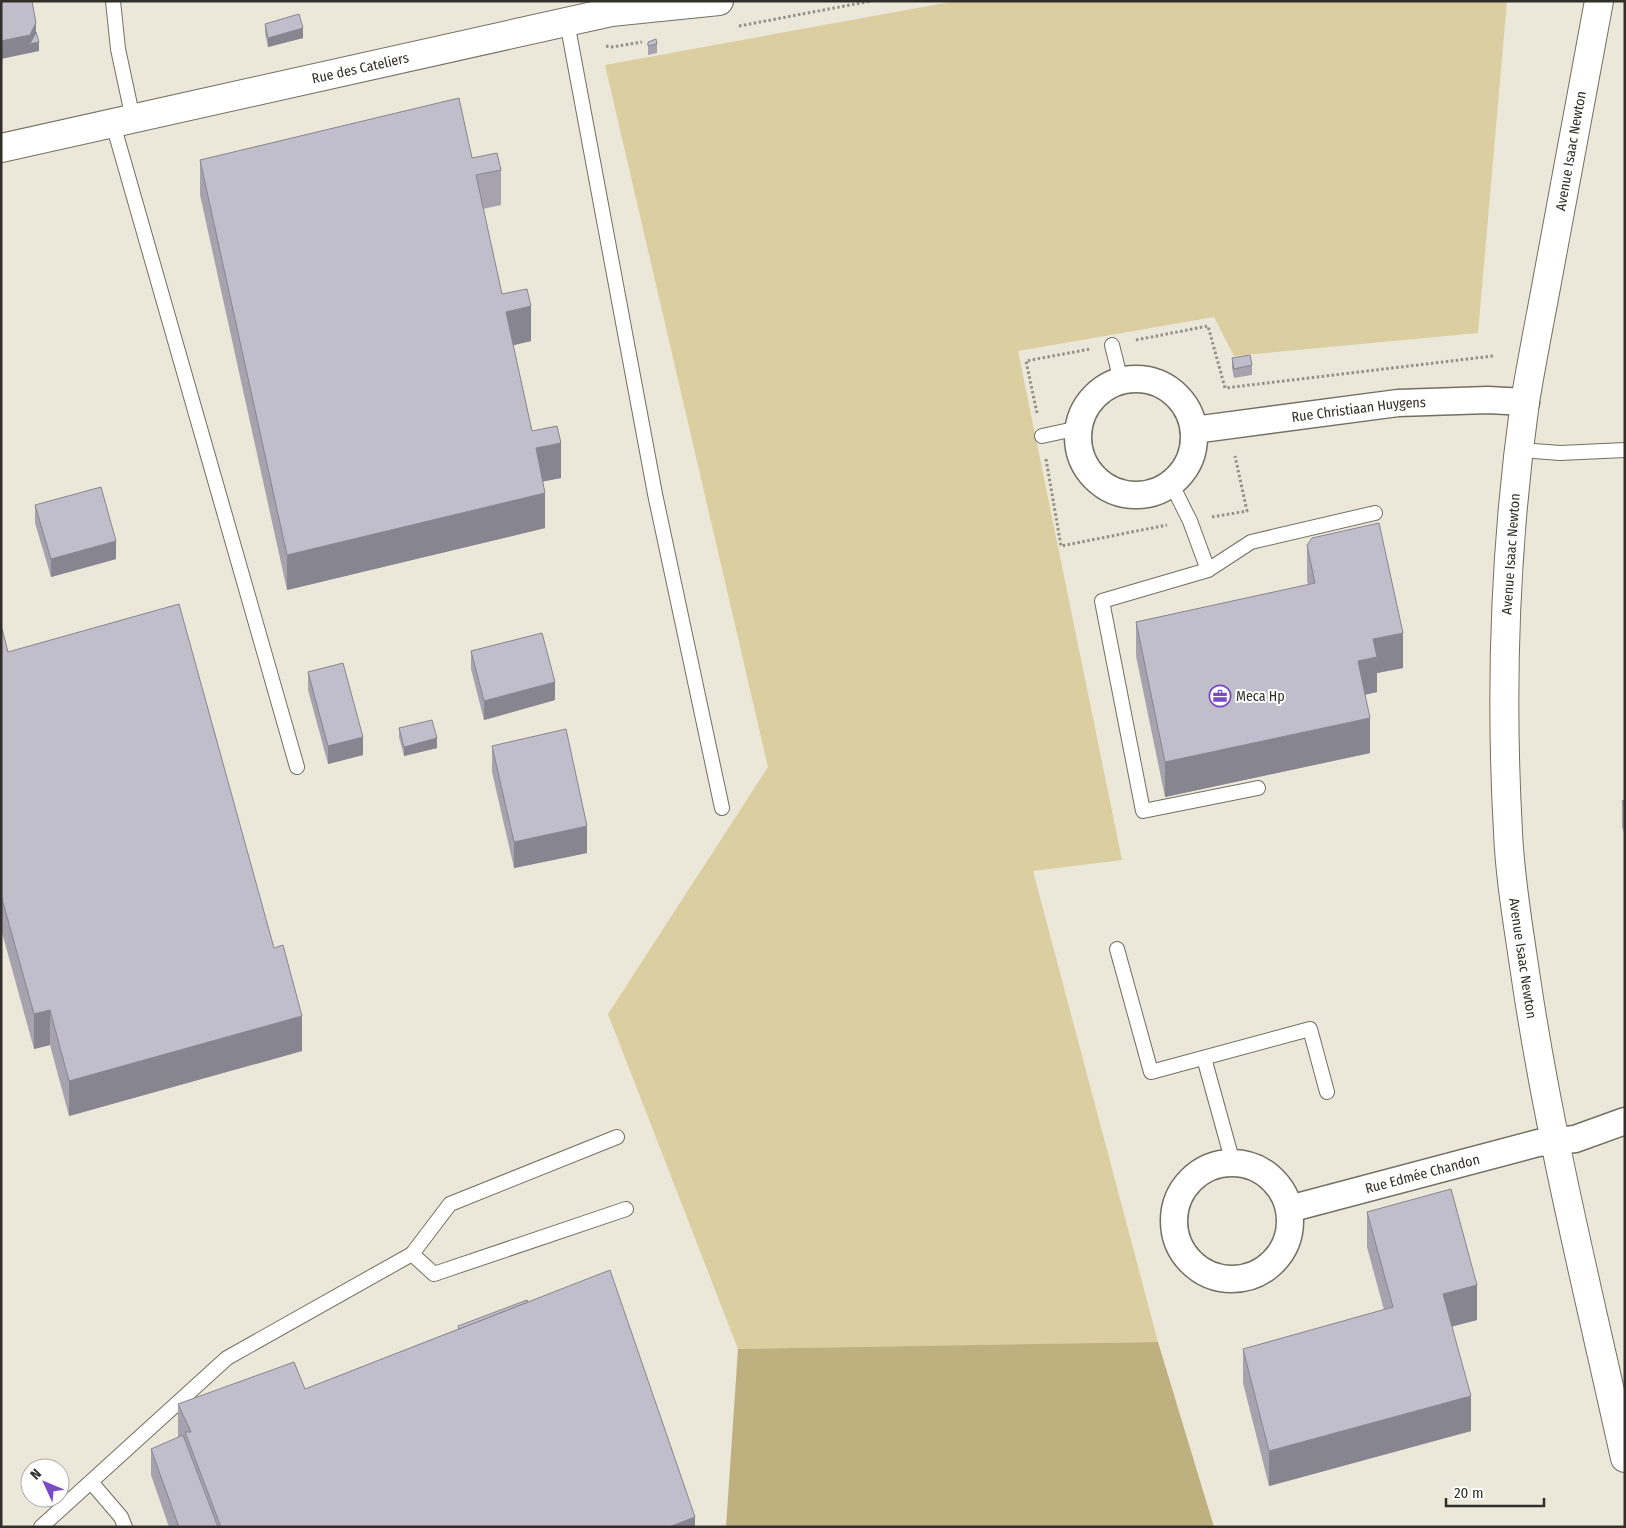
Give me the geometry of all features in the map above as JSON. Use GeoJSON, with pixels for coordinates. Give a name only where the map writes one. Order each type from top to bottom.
{"type":"FeatureCollection","features":[{"type":"Feature","properties":{"kind":"street","name":"Rue des Cateliers"},"geometry":{"type":"LineString","coordinates":[[1,148],[566,22],[609,7],[719,1]]}},
{"type":"Feature","properties":{"kind":"street","name":"Avenue Isaac Newton"},"geometry":{"type":"LineString","coordinates":[[1599,1],[1526,402],[1512,523],[1504,667],[1505,749],[1508,836],[1515,905],[1534,1036],[1555,1142],[1625,1458]]}},
{"type":"Feature","properties":{"kind":"street"},"geometry":{"type":"LineString","coordinates":[[1137,379],[1154,382],[1168,389],[1181,400],[1189,414],[1194,430],[1194,445],[1190,459],[1182,472],[1171,483],[1143,495],[1113,490],[1100,482],[1089,471],[1082,458],[1079,443],[1079,428],[1084,412],[1093,398],[1106,388],[1121,381],[1137,379]]}},
{"type":"Feature","properties":{"kind":"street","name":"Rue Christiaan Huygens"},"geometry":{"type":"LineString","coordinates":[[1194,430],[1398,403],[1488,400],[1526,402]]}},
{"type":"Feature","properties":{"kind":"street","name":"Rue Edmée Chandon"},"geometry":{"type":"LineString","coordinates":[[1289,1209],[1538,1143],[1575,1139],[1625,1121]]}},
{"type":"Feature","properties":{"kind":"street"},"geometry":{"type":"LineString","coordinates":[[1233,1163],[1247,1165],[1262,1171],[1274,1181],[1284,1194],[1289,1209],[1290,1226],[1286,1242],[1278,1257],[1265,1269],[1251,1276],[1234,1279],[1217,1277],[1201,1270],[1188,1259],[1180,1245],[1175,1228],[1175,1212],[1180,1197],[1188,1184],[1200,1173],[1215,1166],[1233,1163]]}},
{"type":"Feature","properties":{"kind":"lane"},"geometry":{"type":"LineString","coordinates":[[114,1],[123,121],[297,768]]}},
{"type":"Feature","properties":{"kind":"lane"},"geometry":{"type":"LineString","coordinates":[[566,22],[655,494],[722,808]]}},
{"type":"Feature","properties":{"kind":"lane"},"geometry":{"type":"LineString","coordinates":[[1112,345],[1121,381]]}},
{"type":"Feature","properties":{"kind":"lane"},"geometry":{"type":"LineString","coordinates":[[1042,436],[1079,428]]}},
{"type":"Feature","properties":{"kind":"lane"},"geometry":{"type":"LineString","coordinates":[[1520,450],[1560,453],[1625,450]]}},
{"type":"Feature","properties":{"kind":"lane"},"geometry":{"type":"LineString","coordinates":[[1171,483],[1190,521],[1208,570]]}},
{"type":"Feature","properties":{"kind":"lane"},"geometry":{"type":"LineString","coordinates":[[1258,788],[1143,811],[1102,601],[1208,570],[1251,542],[1376,513]]}},
{"type":"Feature","properties":{"kind":"lane"},"geometry":{"type":"LineString","coordinates":[[1117,949],[1151,1072],[1310,1029],[1327,1092]]}},
{"type":"Feature","properties":{"kind":"lane"},"geometry":{"type":"LineString","coordinates":[[1204,1058],[1233,1163]]}},
{"type":"Feature","properties":{"kind":"lane"},"geometry":{"type":"LineString","coordinates":[[41,1527],[227,1358],[412,1254],[450,1204],[616,1137]]}},
{"type":"Feature","properties":{"kind":"lane"},"geometry":{"type":"LineString","coordinates":[[412,1254],[434,1274],[626,1209]]}},
{"type":"Feature","properties":{"kind":"lane"},"geometry":{"type":"LineString","coordinates":[[91,1482],[121,1517],[125,1527]]}},
{"type":"Feature","properties":{"kind":"path"},"geometry":{"type":"LineString","coordinates":[[1229,425],[1247,510],[1061,546],[1042,436],[1026,361],[1208,326],[1225,388],[1493,356]]}},
{"type":"Feature","properties":{"kind":"shaded area"},"geometry":{"type":"Polygon","coordinates":[[[956,1],[1507,1],[1478,333],[1234,356],[1214,317],[1018,351],[1122,860],[1033,871],[1158,1342],[738,1349],[608,1014],[768,767],[605,65],[956,1]]]}},
{"type":"Feature","properties":{"kind":"shaded area"},"geometry":{"type":"Polygon","coordinates":[[[1158,1342],[1214,1527],[726,1527],[738,1349],[1158,1342]]]}},
{"type":"Feature","properties":{"kind":"building"},"geometry":{"type":"Polygon","coordinates":[[[1,1],[32,1],[36,23],[30,35],[1,41],[1,1]]]}},
{"type":"Feature","properties":{"kind":"building"},"geometry":{"type":"Polygon","coordinates":[[[299,14],[303,28],[268,38],[265,24],[299,14]]]}},
{"type":"Feature","properties":{"kind":"building"},"geometry":{"type":"Polygon","coordinates":[[[36,32],[39,42],[30,44],[36,32]]]}},
{"type":"Feature","properties":{"kind":"building"},"geometry":{"type":"Polygon","coordinates":[[[656,39],[657,44],[648,46],[648,42],[656,39]]]}},
{"type":"Feature","properties":{"kind":"building"},"geometry":{"type":"Polygon","coordinates":[[[459,98],[472,158],[497,153],[501,170],[476,175],[502,294],[527,289],[531,306],[506,312],[532,431],[557,426],[561,443],[536,448],[545,493],[287,555],[200,160],[459,98]]]}},
{"type":"Feature","properties":{"kind":"building"},"geometry":{"type":"Polygon","coordinates":[[[1250,355],[1252,365],[1234,369],[1232,358],[1250,355]]]}},
{"type":"Feature","properties":{"kind":"building"},"geometry":{"type":"Polygon","coordinates":[[[101,487],[116,541],[51,559],[35,505],[101,487]]]}},
{"type":"Feature","properties":{"kind":"building"},"geometry":{"type":"Polygon","coordinates":[[[1379,523],[1403,633],[1373,639],[1377,657],[1358,661],[1370,718],[1165,762],[1136,622],[1315,583],[1307,545],[1312,538],[1379,523]]]}},
{"type":"Feature","properties":{"kind":"building"},"geometry":{"type":"Polygon","coordinates":[[[179,604],[274,948],[283,945],[302,1016],[69,1081],[50,1010],[34,1014],[1,895],[1,625],[8,652],[179,604]]]}},
{"type":"Feature","properties":{"kind":"building"},"geometry":{"type":"Polygon","coordinates":[[[542,633],[555,682],[484,701],[471,651],[542,633]]]}},
{"type":"Feature","properties":{"kind":"building"},"geometry":{"type":"Polygon","coordinates":[[[343,663],[363,737],[328,746],[308,672],[343,663]]]}},
{"type":"Feature","properties":{"kind":"building"},"geometry":{"type":"Polygon","coordinates":[[[432,720],[437,738],[404,747],[399,728],[432,720]]]}},
{"type":"Feature","properties":{"kind":"building"},"geometry":{"type":"Polygon","coordinates":[[[566,729],[587,826],[514,842],[492,746],[566,729]]]}},
{"type":"Feature","properties":{"kind":"building"},"geometry":{"type":"Polygon","coordinates":[[[1451,1189],[1477,1285],[1443,1294],[1471,1396],[1269,1451],[1243,1349],[1393,1307],[1367,1212],[1451,1189]]]}},
{"type":"Feature","properties":{"kind":"building"},"geometry":{"type":"Polygon","coordinates":[[[610,1270],[695,1517],[669,1527],[221,1527],[185,1432],[191,1432],[178,1404],[294,1362],[305,1389],[610,1270]]]}},
{"type":"Feature","properties":{"kind":"building"},"geometry":{"type":"Polygon","coordinates":[[[527,1300],[528,1302],[459,1329],[458,1326],[527,1300]]]}},
{"type":"Feature","properties":{"kind":"building"},"geometry":{"type":"Polygon","coordinates":[[[183,1435],[218,1527],[179,1527],[151,1449],[183,1435]]]}},
{"type":"Feature","properties":{"kind":"place","name":"Meca Hp"},"geometry":{"type":"Point","coordinates":[1220,696]}}]}
